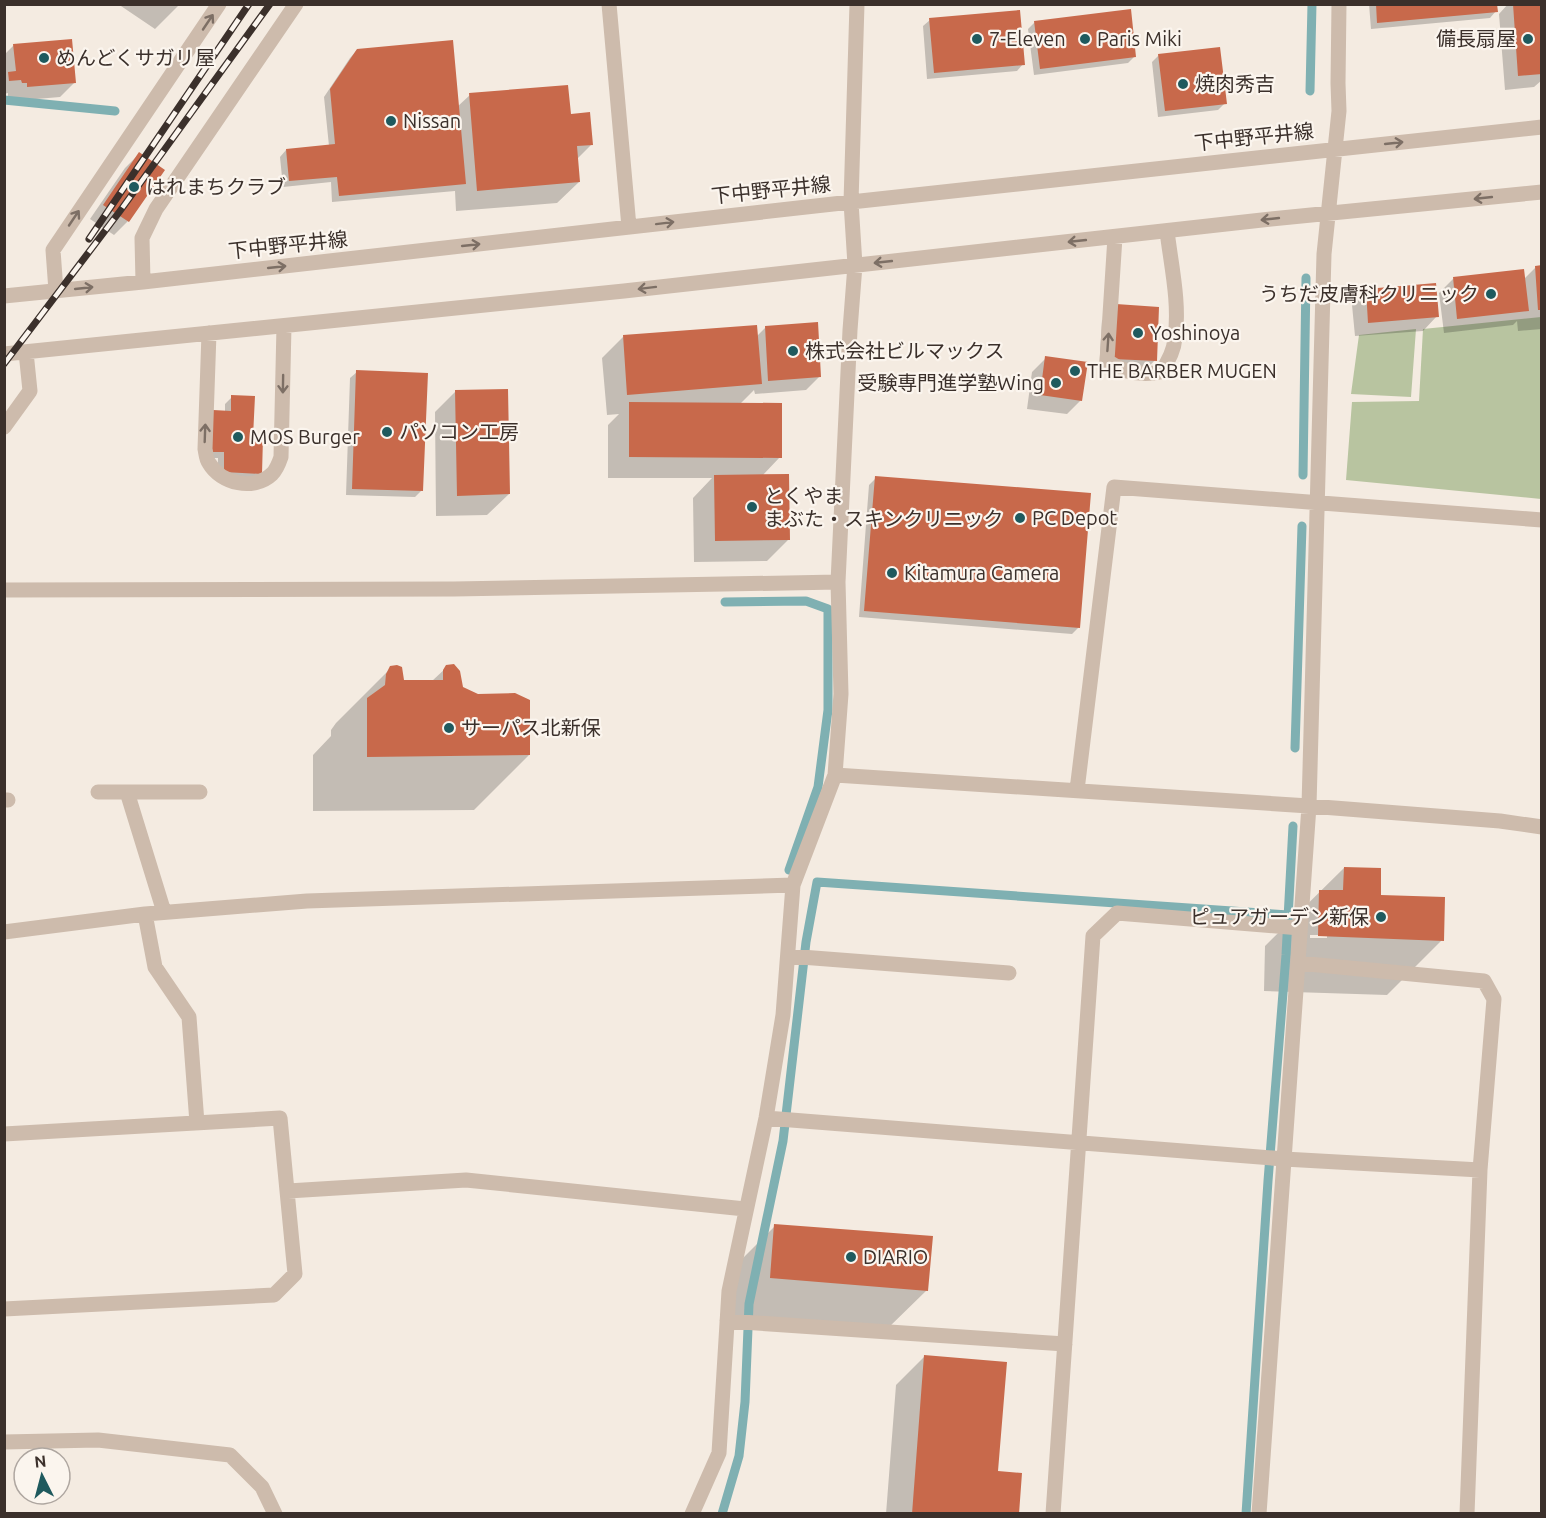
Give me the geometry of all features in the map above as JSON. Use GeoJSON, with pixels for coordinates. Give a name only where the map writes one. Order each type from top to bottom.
{"type":"FeatureCollection","features":[{"type":"Feature","properties":{"kind":"street"},"geometry":{"type":"LineString","coordinates":[[56,291],[53,250],[219,4]]}},
{"type":"Feature","properties":{"kind":"street"},"geometry":{"type":"LineString","coordinates":[[143,282],[142,238],[156,209],[296,4]]}},
{"type":"Feature","properties":{"kind":"street"},"geometry":{"type":"LineString","coordinates":[[609,4],[629,227]]}},
{"type":"Feature","properties":{"kind":"street"},"geometry":{"type":"LineString","coordinates":[[692,1514],[719,1453],[733,1321],[729,1291],[745,1209],[779,1119],[783,1015],[798,957],[793,885],[835,776],[841,694],[838,582],[855,265],[851,202],[857,4]]}},
{"type":"Feature","properties":{"kind":"street"},"geometry":{"type":"LineString","coordinates":[[1259,1514],[1275,1158],[1298,963],[1291,927],[1310,806],[1324,254],[1339,111],[1340,4]]}},
{"type":"Feature","properties":{"kind":"street","name":"下中野平井線"},"geometry":{"type":"LineString","coordinates":[[4,296],[1542,127]]}},
{"type":"Feature","properties":{"kind":"street"},"geometry":{"type":"LineString","coordinates":[[4,354],[624,291],[1542,192]]}},
{"type":"Feature","properties":{"kind":"street"},"geometry":{"type":"LineString","coordinates":[[1115,237],[1107,361],[1131,373],[1149,375],[1161,372],[1169,360],[1175,339],[1176,310],[1167,231]]}},
{"type":"Feature","properties":{"kind":"street"},"geometry":{"type":"LineString","coordinates":[[209,333],[206,456],[208,463],[223,478],[248,483],[262,480],[271,474],[278,466],[281,457],[284,326]]}},
{"type":"Feature","properties":{"kind":"street"},"geometry":{"type":"LineString","coordinates":[[4,427],[30,391],[26,352]]}},
{"type":"Feature","properties":{"kind":"street"},"geometry":{"type":"LineString","coordinates":[[1077,790],[1114,487],[1542,520]]}},
{"type":"Feature","properties":{"kind":"street"},"geometry":{"type":"LineString","coordinates":[[4,590],[442,589],[838,582]]}},
{"type":"Feature","properties":{"kind":"street"},"geometry":{"type":"LineString","coordinates":[[835,776],[1310,806],[1500,820],[1542,827]]}},
{"type":"Feature","properties":{"kind":"street"},"geometry":{"type":"LineString","coordinates":[[98,792],[200,792]]}},
{"type":"Feature","properties":{"kind":"street"},"geometry":{"type":"LineString","coordinates":[[127,792],[164,912]]}},
{"type":"Feature","properties":{"kind":"street"},"geometry":{"type":"LineString","coordinates":[[4,932],[164,912],[307,901],[793,885]]}},
{"type":"Feature","properties":{"kind":"street"},"geometry":{"type":"LineString","coordinates":[[1053,1514],[1093,936],[1117,913],[1291,927]]}},
{"type":"Feature","properties":{"kind":"street"},"geometry":{"type":"LineString","coordinates":[[145,914],[155,967],[189,1017],[197,1123]]}},
{"type":"Feature","properties":{"kind":"street"},"geometry":{"type":"LineString","coordinates":[[798,957],[1010,973]]}},
{"type":"Feature","properties":{"kind":"street"},"geometry":{"type":"LineString","coordinates":[[1298,963],[1484,981],[1494,999],[1480,1170],[1467,1514]]}},
{"type":"Feature","properties":{"kind":"street"},"geometry":{"type":"LineString","coordinates":[[4,1134],[280,1118],[295,1274],[274,1295],[4,1309]]}},
{"type":"Feature","properties":{"kind":"street"},"geometry":{"type":"LineString","coordinates":[[779,1119],[1275,1158],[1480,1170]]}},
{"type":"Feature","properties":{"kind":"street"},"geometry":{"type":"LineString","coordinates":[[288,1191],[466,1180],[745,1209]]}},
{"type":"Feature","properties":{"kind":"street"},"geometry":{"type":"LineString","coordinates":[[733,1321],[1065,1344]]}},
{"type":"Feature","properties":{"kind":"street"},"geometry":{"type":"LineString","coordinates":[[4,1442],[98,1440],[230,1455],[262,1486],[275,1514]]}},
{"type":"Feature","properties":{"kind":"green space"},"geometry":{"type":"Polygon","coordinates":[[[1541,317],[1541,499],[1346,480],[1352,402],[1419,401],[1423,329],[1541,317]]]}},
{"type":"Feature","properties":{"kind":"green space"},"geometry":{"type":"Polygon","coordinates":[[[1416,329],[1411,397],[1351,394],[1359,335],[1416,329]]]}},
{"type":"Feature","properties":{"kind":"building"},"geometry":{"type":"Polygon","coordinates":[[[1376,4],[1497,4],[1498,12],[1377,23],[1376,4]]]}},
{"type":"Feature","properties":{"kind":"building","name":"備長扇屋"},"geometry":{"type":"Polygon","coordinates":[[[1513,4],[1542,4],[1542,74],[1518,76],[1513,4]]]}},
{"type":"Feature","properties":{"kind":"building"},"geometry":{"type":"Polygon","coordinates":[[[1131,9],[1136,57],[1040,69],[1034,21],[1131,9]]]}},
{"type":"Feature","properties":{"kind":"building"},"geometry":{"type":"Polygon","coordinates":[[[1020,10],[1025,65],[934,73],[929,18],[1020,10]]]}},
{"type":"Feature","properties":{"kind":"building","name":"めんどくサガリ屋"},"geometry":{"type":"Polygon","coordinates":[[[72,39],[76,83],[27,87],[27,83],[22,83],[21,80],[9,81],[8,72],[16,71],[13,44],[72,39]]]}},
{"type":"Feature","properties":{"kind":"building"},"geometry":{"type":"Polygon","coordinates":[[[453,40],[466,184],[339,196],[337,177],[289,181],[286,149],[335,144],[330,89],[357,49],[453,40]]]}},
{"type":"Feature","properties":{"kind":"building"},"geometry":{"type":"Polygon","coordinates":[[[1220,47],[1227,104],[1165,111],[1158,54],[1220,47]]]}},
{"type":"Feature","properties":{"kind":"building"},"geometry":{"type":"Polygon","coordinates":[[[568,85],[571,114],[590,112],[593,145],[577,146],[580,182],[477,191],[469,93],[568,85]]]}},
{"type":"Feature","properties":{"kind":"building","name":"はれまちクラブ"},"geometry":{"type":"Polygon","coordinates":[[[139,152],[165,170],[129,222],[103,205],[139,152]]]}},
{"type":"Feature","properties":{"kind":"building"},"geometry":{"type":"Polygon","coordinates":[[[1542,265],[1542,310],[1538,310],[1535,266],[1542,265]]]}},
{"type":"Feature","properties":{"kind":"building","name":"うちだ皮膚科クリニック"},"geometry":{"type":"Polygon","coordinates":[[[1524,269],[1529,311],[1457,319],[1453,277],[1524,269]]]}},
{"type":"Feature","properties":{"kind":"building"},"geometry":{"type":"Polygon","coordinates":[[[1436,283],[1439,317],[1368,323],[1366,289],[1436,283]]]}},
{"type":"Feature","properties":{"kind":"building"},"geometry":{"type":"Polygon","coordinates":[[[1116,304],[1159,307],[1157,361],[1113,359],[1116,304]]]}},
{"type":"Feature","properties":{"kind":"building","name":"株式会社ビルマックス"},"geometry":{"type":"Polygon","coordinates":[[[818,322],[821,377],[768,381],[765,326],[818,322]]]}},
{"type":"Feature","properties":{"kind":"building"},"geometry":{"type":"Polygon","coordinates":[[[757,325],[762,384],[627,395],[623,335],[757,325]]]}},
{"type":"Feature","properties":{"kind":"building"},"geometry":{"type":"Polygon","coordinates":[[[1045,356],[1088,362],[1082,401],[1040,395],[1045,356]]]}},
{"type":"Feature","properties":{"kind":"building"},"geometry":{"type":"Polygon","coordinates":[[[356,370],[428,373],[423,491],[352,489],[356,370]]]}},
{"type":"Feature","properties":{"kind":"building"},"geometry":{"type":"Polygon","coordinates":[[[508,389],[510,494],[457,496],[455,390],[508,389]]]}},
{"type":"Feature","properties":{"kind":"building"},"geometry":{"type":"Polygon","coordinates":[[[231,395],[255,396],[253,437],[263,437],[262,474],[224,472],[224,452],[211,452],[213,410],[231,411],[231,395]]]}},
{"type":"Feature","properties":{"kind":"building"},"geometry":{"type":"Polygon","coordinates":[[[629,402],[782,403],[782,458],[629,457],[629,402]]]}},
{"type":"Feature","properties":{"kind":"building","name":"とくやま まぶた・スキンクリニック"},"geometry":{"type":"Polygon","coordinates":[[[789,474],[790,540],[715,541],[714,475],[789,474]]]}},
{"type":"Feature","properties":{"kind":"building"},"geometry":{"type":"Polygon","coordinates":[[[875,476],[1091,493],[1080,628],[864,611],[875,476]]]}},
{"type":"Feature","properties":{"kind":"building","name":"サーパス北新保"},"geometry":{"type":"Polygon","coordinates":[[[454,664],[460,671],[463,687],[478,694],[515,693],[530,700],[530,755],[367,757],[367,698],[385,685],[386,674],[390,666],[402,667],[404,680],[443,680],[443,670],[446,665],[454,664]]]}},
{"type":"Feature","properties":{"kind":"building","name":"ピュアガーデン新保"},"geometry":{"type":"Polygon","coordinates":[[[1344,867],[1381,868],[1381,895],[1445,897],[1444,941],[1318,936],[1319,890],[1343,890],[1344,867]]]}},
{"type":"Feature","properties":{"kind":"building","name":"DIARIO"},"geometry":{"type":"Polygon","coordinates":[[[774,1224],[933,1236],[928,1291],[770,1278],[774,1224]]]}},
{"type":"Feature","properties":{"kind":"building"},"geometry":{"type":"Polygon","coordinates":[[[924,1355],[1007,1362],[998,1471],[1022,1473],[1019,1514],[912,1514],[924,1355]]]}},
{"type":"Feature","properties":{"kind":"waterway"},"geometry":{"type":"LineString","coordinates":[[1310,91],[1312,4]]}},
{"type":"Feature","properties":{"kind":"waterway"},"geometry":{"type":"LineString","coordinates":[[4,100],[115,111]]}},
{"type":"Feature","properties":{"kind":"waterway"},"geometry":{"type":"LineString","coordinates":[[1303,475],[1306,278]]}},
{"type":"Feature","properties":{"kind":"waterway"},"geometry":{"type":"LineString","coordinates":[[1295,748],[1302,526]]}},
{"type":"Feature","properties":{"kind":"waterway"},"geometry":{"type":"LineString","coordinates":[[725,602],[806,601],[828,609],[828,710],[818,787],[789,870]]}},
{"type":"Feature","properties":{"kind":"waterway"},"geometry":{"type":"LineString","coordinates":[[1246,1514],[1268,1181],[1286,955],[1293,826]]}},
{"type":"Feature","properties":{"kind":"waterway"},"geometry":{"type":"LineString","coordinates":[[722,1514],[739,1456],[745,1402],[749,1304],[783,1141],[806,942],[817,882],[1288,915]]}},
{"type":"Feature","properties":{"kind":"railway"},"geometry":{"type":"LineString","coordinates":[[89,239],[249,4]]}},
{"type":"Feature","properties":{"kind":"railway"},"geometry":{"type":"LineString","coordinates":[[4,364],[120,211],[270,4]]}},
{"type":"Feature","properties":{"kind":"place","name":"7-Eleven"},"geometry":{"type":"Point","coordinates":[977,39]}},
{"type":"Feature","properties":{"kind":"place","name":"Paris Miki"},"geometry":{"type":"Point","coordinates":[1085,39]}},
{"type":"Feature","properties":{"kind":"place","name":"備長扇屋"},"geometry":{"type":"Point","coordinates":[1528,39]}},
{"type":"Feature","properties":{"kind":"place","name":"めんどくサガリ屋"},"geometry":{"type":"Point","coordinates":[44,58]}},
{"type":"Feature","properties":{"kind":"place","name":"焼肉秀吉"},"geometry":{"type":"Point","coordinates":[1183,84]}},
{"type":"Feature","properties":{"kind":"place","name":"Nissan"},"geometry":{"type":"Point","coordinates":[391,121]}},
{"type":"Feature","properties":{"kind":"place","name":"はれまちクラブ"},"geometry":{"type":"Point","coordinates":[134,187]}},
{"type":"Feature","properties":{"kind":"place","name":"うちだ皮膚科クリニック"},"geometry":{"type":"Point","coordinates":[1491,294]}},
{"type":"Feature","properties":{"kind":"place","name":"Yoshinoya"},"geometry":{"type":"Point","coordinates":[1138,333]}},
{"type":"Feature","properties":{"kind":"place","name":"株式会社ビルマックス"},"geometry":{"type":"Point","coordinates":[793,351]}},
{"type":"Feature","properties":{"kind":"place","name":"THE BARBER MUGEN"},"geometry":{"type":"Point","coordinates":[1075,371]}},
{"type":"Feature","properties":{"kind":"place","name":"受験専門進学塾Wing"},"geometry":{"type":"Point","coordinates":[1056,383]}},
{"type":"Feature","properties":{"kind":"place","name":"パソコン工房"},"geometry":{"type":"Point","coordinates":[387,432]}},
{"type":"Feature","properties":{"kind":"place","name":"MOS Burger"},"geometry":{"type":"Point","coordinates":[238,437]}},
{"type":"Feature","properties":{"kind":"place","name":"とくやま まぶた・スキンクリニック"},"geometry":{"type":"Point","coordinates":[752,507]}},
{"type":"Feature","properties":{"kind":"place","name":"PC Depot"},"geometry":{"type":"Point","coordinates":[1020,518]}},
{"type":"Feature","properties":{"kind":"place","name":"Kitamura Camera"},"geometry":{"type":"Point","coordinates":[892,573]}},
{"type":"Feature","properties":{"kind":"place","name":"サーパス北新保"},"geometry":{"type":"Point","coordinates":[449,728]}},
{"type":"Feature","properties":{"kind":"place","name":"ピュアガーデン新保"},"geometry":{"type":"Point","coordinates":[1381,917]}},
{"type":"Feature","properties":{"kind":"place","name":"DIARIO"},"geometry":{"type":"Point","coordinates":[851,1257]}}]}
